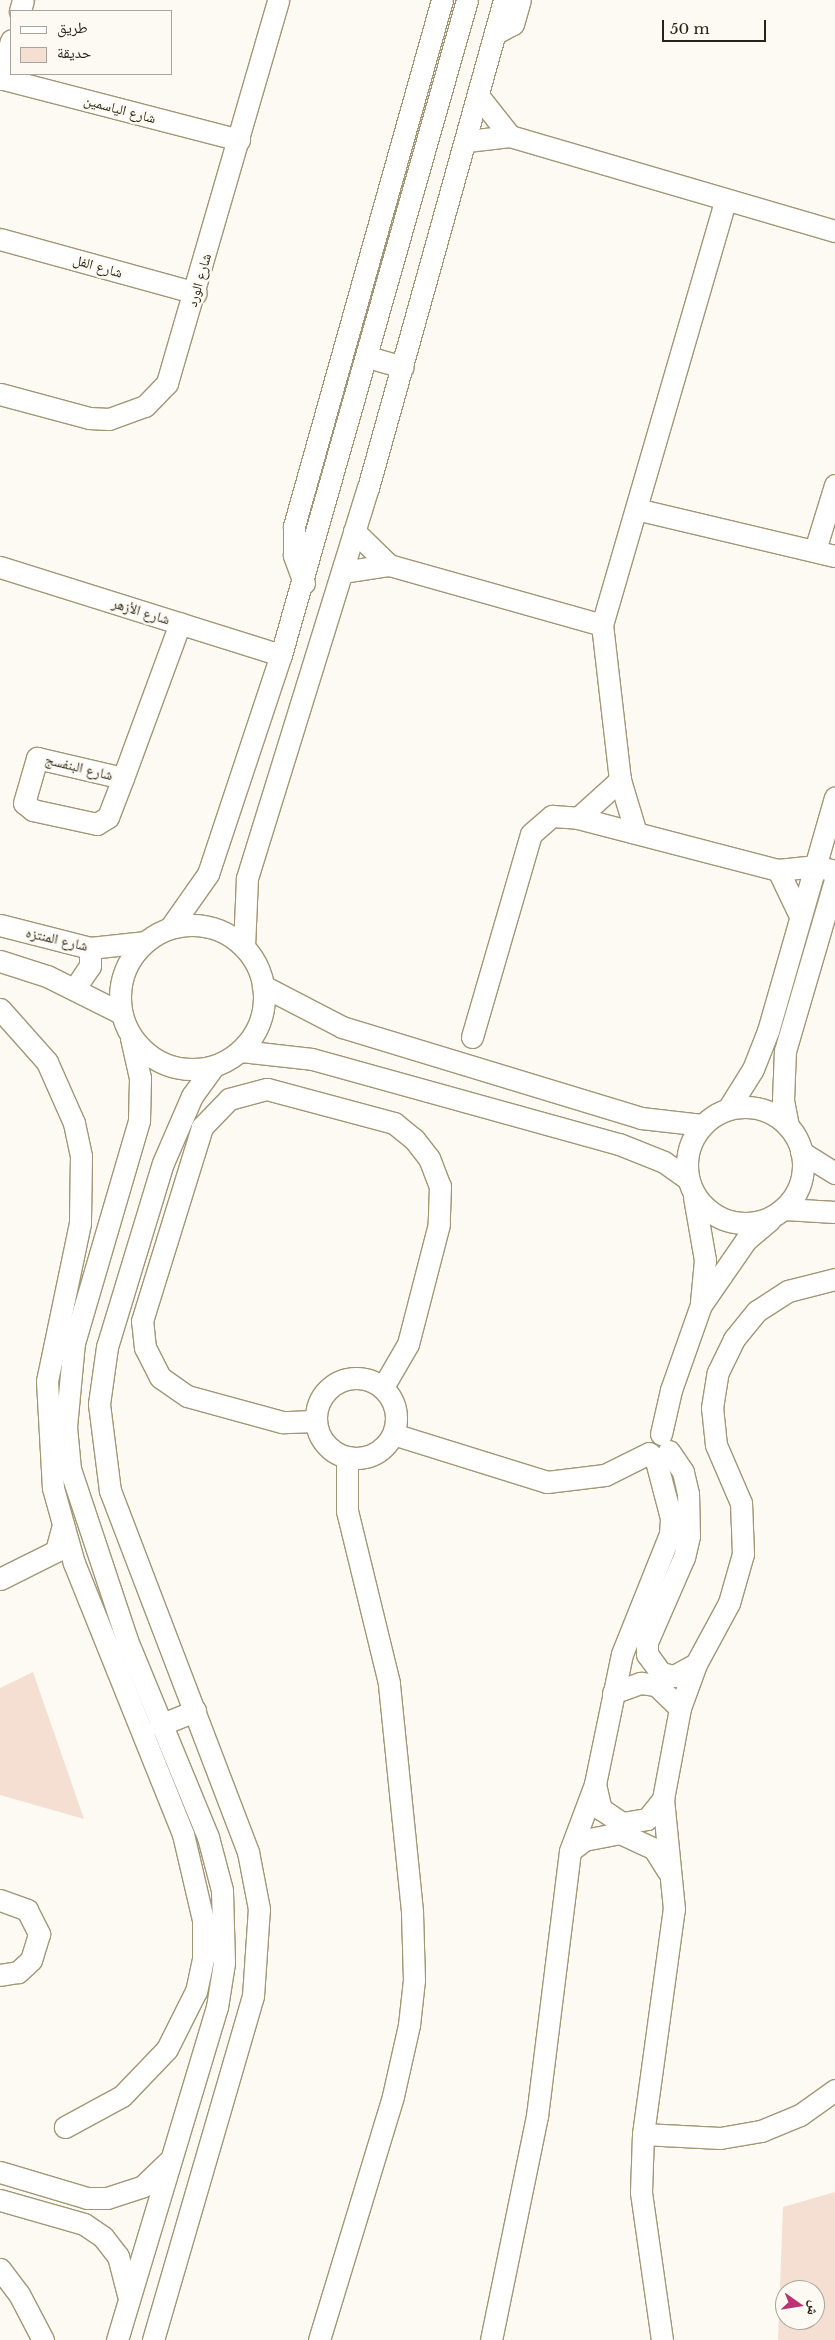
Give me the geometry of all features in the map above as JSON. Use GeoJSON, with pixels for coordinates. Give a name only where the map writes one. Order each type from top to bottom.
{"type":"FeatureCollection","features":[{"type":"Feature","properties":{"kind":"street","name":"شارع الورد"},"geometry":{"type":"LineString","coordinates":[[0,394],[90,418],[128,414],[145,406],[173,371],[278,0]]}},
{"type":"Feature","properties":{"kind":"street"},"geometry":{"type":"LineString","coordinates":[[304,583],[294,555],[294,526],[442,0]]}},
{"type":"Feature","properties":{"kind":"street"},"geometry":{"type":"LineString","coordinates":[[170,928],[205,880],[281,655],[304,583],[467,0]]}},
{"type":"Feature","properties":{"kind":"street"},"geometry":{"type":"LineString","coordinates":[[153,2340],[253,1996],[260,1938],[248,1852],[110,1491],[99,1404],[107,1347],[162,1163],[192,1096],[213,1067],[241,1051],[260,1021],[263,986],[244,947],[247,878],[342,572],[403,367],[480,98],[504,0]]}},
{"type":"Feature","properties":{"kind":"street"},"geometry":{"type":"LineString","coordinates":[[496,33],[513,24],[520,0]]}},
{"type":"Feature","properties":{"kind":"street"},"geometry":{"type":"LineString","coordinates":[[0,79],[10,44]]}},
{"type":"Feature","properties":{"kind":"street","name":"شارع الياسمين"},"geometry":{"type":"LineString","coordinates":[[0,79],[239,140]]}},
{"type":"Feature","properties":{"kind":"street"},"geometry":{"type":"LineString","coordinates":[[480,98],[510,136]]}},
{"type":"Feature","properties":{"kind":"street"},"geometry":{"type":"LineString","coordinates":[[467,141],[510,136],[725,201],[835,231]]}},
{"type":"Feature","properties":{"kind":"street"},"geometry":{"type":"LineString","coordinates":[[636,833],[620,780],[602,625],[725,201]]}},
{"type":"Feature","properties":{"kind":"street","name":"شارع الفل"},"geometry":{"type":"LineString","coordinates":[[0,239],[196,293]]}},
{"type":"Feature","properties":{"kind":"street"},"geometry":{"type":"LineString","coordinates":[[368,357],[403,367]]}},
{"type":"Feature","properties":{"kind":"street"},"geometry":{"type":"LineString","coordinates":[[815,550],[835,485]]}},
{"type":"Feature","properties":{"kind":"street"},"geometry":{"type":"LineString","coordinates":[[636,509],[835,556]]}},
{"type":"Feature","properties":{"kind":"street"},"geometry":{"type":"LineString","coordinates":[[354,531],[389,565]]}},
{"type":"Feature","properties":{"kind":"street"},"geometry":{"type":"LineString","coordinates":[[342,572],[389,565],[602,625]]}},
{"type":"Feature","properties":{"kind":"street","name":"شارع الأزهر"},"geometry":{"type":"LineString","coordinates":[[0,567],[281,655]]}},
{"type":"Feature","properties":{"kind":"street","name":"شارع البنفسج"},"geometry":{"type":"LineString","coordinates":[[123,778],[37,758],[24,803],[33,810],[97,824],[108,817],[123,778],[180,623]]}},
{"type":"Feature","properties":{"kind":"street"},"geometry":{"type":"LineString","coordinates":[[578,818],[620,780]]}},
{"type":"Feature","properties":{"kind":"street"},"geometry":{"type":"LineString","coordinates":[[701,1305],[705,1260],[690,1186],[689,1150],[702,1125],[728,1109],[762,1049],[835,797]]}},
{"type":"Feature","properties":{"kind":"street"},"geometry":{"type":"LineString","coordinates":[[472,1038],[531,834],[552,816],[578,818],[778,870],[814,866],[835,871]]}},
{"type":"Feature","properties":{"kind":"street"},"geometry":{"type":"LineString","coordinates":[[778,870],[800,916]]}},
{"type":"Feature","properties":{"kind":"street"},"geometry":{"type":"LineString","coordinates":[[835,880],[830,920],[785,1051],[783,1100],[788,1126],[802,1152],[835,1173]]}},
{"type":"Feature","properties":{"kind":"street"},"geometry":{"type":"LineString","coordinates":[[0,908],[22,931]]}},
{"type":"Feature","properties":{"kind":"street","name":"شارع المنتزه"},"geometry":{"type":"LineString","coordinates":[[0,925],[90,948],[144,942]]}},
{"type":"Feature","properties":{"kind":"street"},"geometry":{"type":"LineString","coordinates":[[65,2127],[122,2096],[167,2049],[196,1991],[203,1959],[203,1920],[184,1834],[74,1562],[53,1488],[46,1420],[50,1364],[139,1120],[140,1078],[131,1038],[121,1013],[120,987],[128,963],[144,942],[170,928],[186,925],[217,929],[244,947]]}},
{"type":"Feature","properties":{"kind":"street"},"geometry":{"type":"LineString","coordinates":[[75,988],[90,966],[90,948]]}},
{"type":"Feature","properties":{"kind":"street"},"geometry":{"type":"LineString","coordinates":[[0,961],[75,988],[121,1013]]}},
{"type":"Feature","properties":{"kind":"street"},"geometry":{"type":"LineString","coordinates":[[263,986],[342,1027],[635,1116],[702,1125]]}},
{"type":"Feature","properties":{"kind":"street"},"geometry":{"type":"LineString","coordinates":[[0,1009],[47,1062],[74,1123],[83,1190],[74,1300],[74,1343],[66,1427],[80,1508],[160,1725],[208,1837],[225,1918],[224,1963],[217,2007],[117,2340]]}},
{"type":"Feature","properties":{"kind":"street"},"geometry":{"type":"LineString","coordinates":[[131,1038],[143,1052],[176,1068],[213,1067]]}},
{"type":"Feature","properties":{"kind":"street"},"geometry":{"type":"LineString","coordinates":[[241,1051],[312,1058],[610,1142],[664,1162],[690,1186],[713,1214],[739,1224],[780,1212],[835,1212]]}},
{"type":"Feature","properties":{"kind":"street"},"geometry":{"type":"LineString","coordinates":[[315,1421],[282,1422],[187,1396],[160,1377],[145,1348],[142,1321],[202,1127],[229,1099],[267,1089],[394,1123],[414,1139],[429,1158],[440,1186],[439,1224],[408,1344],[383,1387]]}},
{"type":"Feature","properties":{"kind":"street"},"geometry":{"type":"LineString","coordinates":[[728,1109],[761,1109],[788,1126]]}},
{"type":"Feature","properties":{"kind":"street"},"geometry":{"type":"LineString","coordinates":[[491,2340],[537,2116],[570,1852],[594,1784],[613,1693],[635,1616],[670,1534],[671,1518],[659,1449],[679,1364],[701,1305],[746,1240],[780,1212],[800,1183],[802,1152]]}},
{"type":"Feature","properties":{"kind":"street"},"geometry":{"type":"LineString","coordinates":[[662,2340],[645,2244],[643,2134],[672,1949],[670,1878],[663,1799],[680,1708],[696,1664],[729,1602],[743,1554],[741,1503],[716,1445],[712,1408],[718,1372],[734,1339],[757,1311],[788,1291],[835,1279]]}},
{"type":"Feature","properties":{"kind":"street"},"geometry":{"type":"LineString","coordinates":[[361,1377],[383,1387],[395,1409],[393,1434],[379,1451],[347,1457],[329,1448],[315,1421],[320,1398],[336,1382],[361,1377]]}},
{"type":"Feature","properties":{"kind":"street"},"geometry":{"type":"LineString","coordinates":[[393,1434],[547,1482],[605,1475],[659,1449]]}},
{"type":"Feature","properties":{"kind":"street"},"geometry":{"type":"LineString","coordinates":[[659,1449],[683,1472],[691,1516],[684,1558],[647,1642],[649,1660],[658,1679],[680,1708]]}},
{"type":"Feature","properties":{"kind":"street"},"geometry":{"type":"LineString","coordinates":[[319,2340],[393,2096],[409,2025],[414,1980],[412,1911],[389,1683],[347,1511],[347,1457]]}},
{"type":"Feature","properties":{"kind":"street"},"geometry":{"type":"LineString","coordinates":[[0,1579],[56,1551],[63,1523],[80,1508]]}},
{"type":"Feature","properties":{"kind":"street"},"geometry":{"type":"LineString","coordinates":[[56,1551],[74,1562],[101,1564]]}},
{"type":"Feature","properties":{"kind":"street"},"geometry":{"type":"LineString","coordinates":[[136,1661],[151,1661],[170,1650]]}},
{"type":"Feature","properties":{"kind":"street"},"geometry":{"type":"LineString","coordinates":[[613,1693],[626,1685],[674,1676],[696,1664]]}},
{"type":"Feature","properties":{"kind":"street"},"geometry":{"type":"LineString","coordinates":[[160,1725],[195,1711]]}},
{"type":"Feature","properties":{"kind":"street"},"geometry":{"type":"LineString","coordinates":[[594,1784],[600,1809],[621,1828],[654,1849],[670,1878]]}},
{"type":"Feature","properties":{"kind":"street"},"geometry":{"type":"LineString","coordinates":[[570,1852],[584,1840],[647,1819],[663,1799]]}},
{"type":"Feature","properties":{"kind":"street"},"geometry":{"type":"LineString","coordinates":[[0,1900],[27,1910],[39,1934],[36,1952],[25,1967],[0,1975]]}},
{"type":"Feature","properties":{"kind":"street"},"geometry":{"type":"LineString","coordinates":[[203,1920],[225,1918]]}},
{"type":"Feature","properties":{"kind":"street"},"geometry":{"type":"LineString","coordinates":[[643,2134],[720,2138],[761,2130],[800,2115],[835,2090]]}},
{"type":"Feature","properties":{"kind":"street"},"geometry":{"type":"LineString","coordinates":[[0,2172],[88,2198],[107,2198],[143,2186],[170,2160]]}},
{"type":"Feature","properties":{"kind":"street"},"geometry":{"type":"LineString","coordinates":[[0,2200],[84,2224],[103,2237],[126,2277],[128,2301]]}},
{"type":"Feature","properties":{"kind":"street"},"geometry":{"type":"LineString","coordinates":[[0,2269],[19,2294],[43,2340]]}},
{"type":"Feature","properties":{"kind":"green space"},"geometry":{"type":"Polygon","coordinates":[[[33,1672],[84,1819],[0,1795],[0,1688],[33,1672]]]}},
{"type":"Feature","properties":{"kind":"green space"},"geometry":{"type":"Polygon","coordinates":[[[835,2192],[835,2340],[778,2340],[778,2330],[825,2330],[825,2280],[780,2280],[783,2207],[835,2192]]]}}]}
